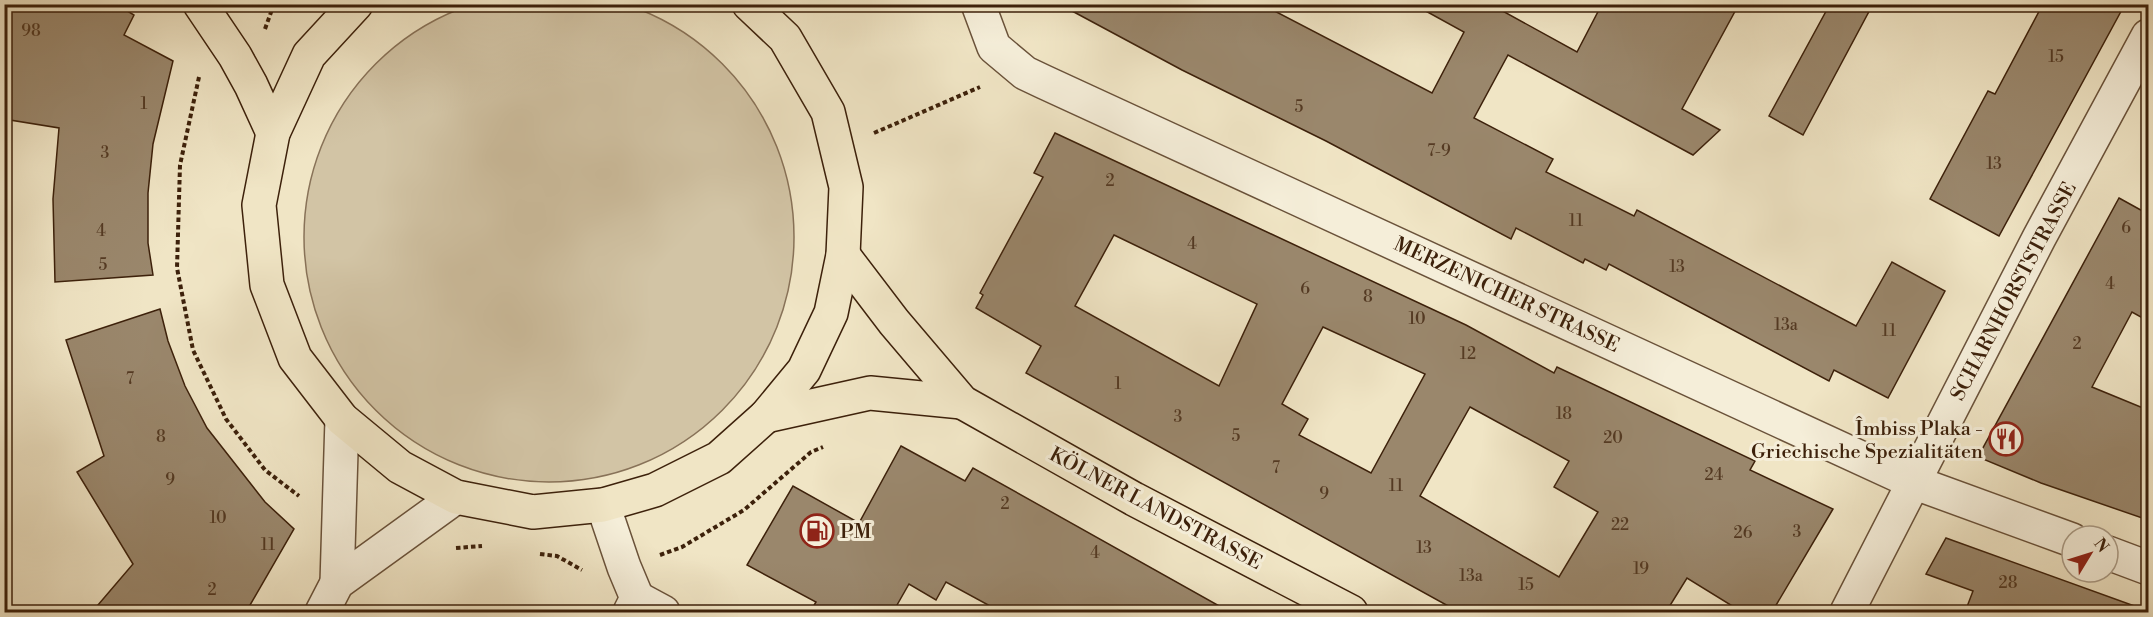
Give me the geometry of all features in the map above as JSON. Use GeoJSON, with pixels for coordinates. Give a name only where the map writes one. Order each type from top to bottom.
{"type":"FeatureCollection","features":[{"type":"Feature","properties":{"kind":"main road"},"geometry":{"type":"LineString","coordinates":[[201,4],[235,56],[273,132]]}},
{"type":"Feature","properties":{"kind":"main road"},"geometry":{"type":"LineString","coordinates":[[356,4],[309,55],[273,132],[259,205],[267,285],[295,358],[342,419],[400,467],[456,497],[533,512],[603,505],[655,490],[719,458],[766,416],[804,370],[831,313],[843,255],[846,187],[828,112],[784,38],[749,4]]}},
{"type":"Feature","properties":{"kind":"main road","name":"KÖLNER LANDSTRASSE"},"geometry":{"type":"LineString","coordinates":[[843,255],[894,322],[962,402],[1134,499],[1351,612]]}},
{"type":"Feature","properties":{"kind":"main road","name":"KÖLNER LANDSTRASSE"},"geometry":{"type":"LineString","coordinates":[[766,416],[870,393],[962,402]]}},
{"type":"Feature","properties":{"kind":"street","name":"MERZENICHER STRASSE"},"geometry":{"type":"LineString","coordinates":[[978,4],[994,46],[1033,76],[1913,482],[2060,536]]}},
{"type":"Feature","properties":{"kind":"street","name":"SCHARNHORSTSTRASSE"},"geometry":{"type":"LineString","coordinates":[[1847,612],[2034,249],[2148,36]]}},
{"type":"Feature","properties":{"kind":"street"},"geometry":{"type":"LineString","coordinates":[[322,612],[337,583],[342,419]]}},
{"type":"Feature","properties":{"kind":"street"},"geometry":{"type":"LineString","coordinates":[[337,583],[456,497]]}},
{"type":"Feature","properties":{"kind":"street"},"geometry":{"type":"LineString","coordinates":[[603,505],[624,567],[644,608]]}},
{"type":"Feature","properties":{"kind":"street"},"geometry":{"type":"LineString","coordinates":[[2120,557],[2148,567]]}},
{"type":"Feature","properties":{"kind":"path"},"geometry":{"type":"LineString","coordinates":[[274,4],[265,29],[235,56],[200,73],[180,165],[177,268],[193,350],[226,419],[265,470],[315,508],[340,514]]}},
{"type":"Feature","properties":{"kind":"path"},"geometry":{"type":"LineString","coordinates":[[873,133],[1033,76]]}},
{"type":"Feature","properties":{"kind":"shaded area"},"geometry":{"type":"Polygon","coordinates":[[[549,-8],[597,-3],[643,11],[685,33],[722,64],[753,101],[775,143],[789,189],[794,237],[789,285],[775,331],[753,373],[722,410],[685,441],[643,463],[597,477],[549,482],[501,477],[455,463],[413,441],[376,410],[345,373],[323,331],[309,285],[304,237],[309,189],[323,143],[345,101],[376,64],[413,33],[455,11],[501,-3],[549,-8]]]}},
{"type":"Feature","properties":{"kind":"building"},"geometry":{"type":"Polygon","coordinates":[[[4,4],[116,4],[134,15],[124,35],[173,61],[153,144],[148,193],[148,243],[153,275],[55,282],[53,199],[59,128],[4,119],[4,4]]]}},
{"type":"Feature","properties":{"kind":"building"},"geometry":{"type":"Polygon","coordinates":[[[1059,4],[1261,4],[1432,93],[1464,32],[1413,4],[1490,4],[1577,52],[1602,4],[1739,4],[1682,109],[1720,130],[1693,155],[1508,55],[1474,118],[1553,159],[1546,172],[1634,216],[1637,210],[1856,326],[1892,262],[1945,291],[1888,398],[1834,370],[1829,381],[1609,264],[1606,270],[1585,259],[1583,263],[1516,228],[1511,239],[1326,141],[1182,70],[1059,4]]]}},
{"type":"Feature","properties":{"kind":"building"},"geometry":{"type":"Polygon","coordinates":[[[1830,4],[1873,4],[1803,135],[1769,116],[1830,4]]]}},
{"type":"Feature","properties":{"kind":"building"},"geometry":{"type":"Polygon","coordinates":[[[2043,4],[2125,4],[1999,236],[1930,199],[1988,91],[1995,94],[2043,4]]]}},
{"type":"Feature","properties":{"kind":"building"},"geometry":{"type":"Polygon","coordinates":[[[1055,133],[1466,325],[1554,373],[1557,367],[1755,461],[1750,470],[1833,509],[1772,612],[1742,612],[1687,578],[1666,612],[1459,612],[1026,373],[1041,346],[976,308],[983,295],[980,293],[1043,177],[1034,173],[1055,133]],[[1114,235],[1075,306],[1219,386],[1257,304],[1114,235]],[[1323,327],[1282,404],[1308,419],[1299,435],[1371,473],[1425,374],[1323,327]],[[1470,407],[1420,496],[1559,577],[1598,512],[1554,487],[1569,461],[1470,407]]]}},
{"type":"Feature","properties":{"kind":"building"},"geometry":{"type":"Polygon","coordinates":[[[2119,198],[2148,214],[2148,321],[2132,312],[2092,387],[2148,410],[2148,520],[2041,483],[1978,457],[2119,198]]]}},
{"type":"Feature","properties":{"kind":"building"},"geometry":{"type":"Polygon","coordinates":[[[160,309],[168,341],[185,386],[207,428],[265,502],[294,529],[246,612],[92,612],[133,564],[77,472],[104,456],[66,340],[160,309]]]}},
{"type":"Feature","properties":{"kind":"building"},"geometry":{"type":"Polygon","coordinates":[[[901,446],[965,481],[973,468],[1230,612],[1001,612],[946,582],[936,600],[909,584],[893,612],[810,612],[816,602],[747,565],[793,486],[859,523],[901,446]]]}},
{"type":"Feature","properties":{"kind":"building"},"geometry":{"type":"Polygon","coordinates":[[[1946,538],[2060,579],[2060,584],[2073,584],[2140,608],[2139,612],[1965,612],[1973,591],[1926,574],[1946,538]]]}},
{"type":"Feature","properties":{"kind":"place","name":"Îmbiss Plaka - Griechische Spezialitäten"},"geometry":{"type":"Point","coordinates":[2006,439]}},
{"type":"Feature","properties":{"kind":"place","name":"PM"},"geometry":{"type":"Point","coordinates":[817,531]}}]}
